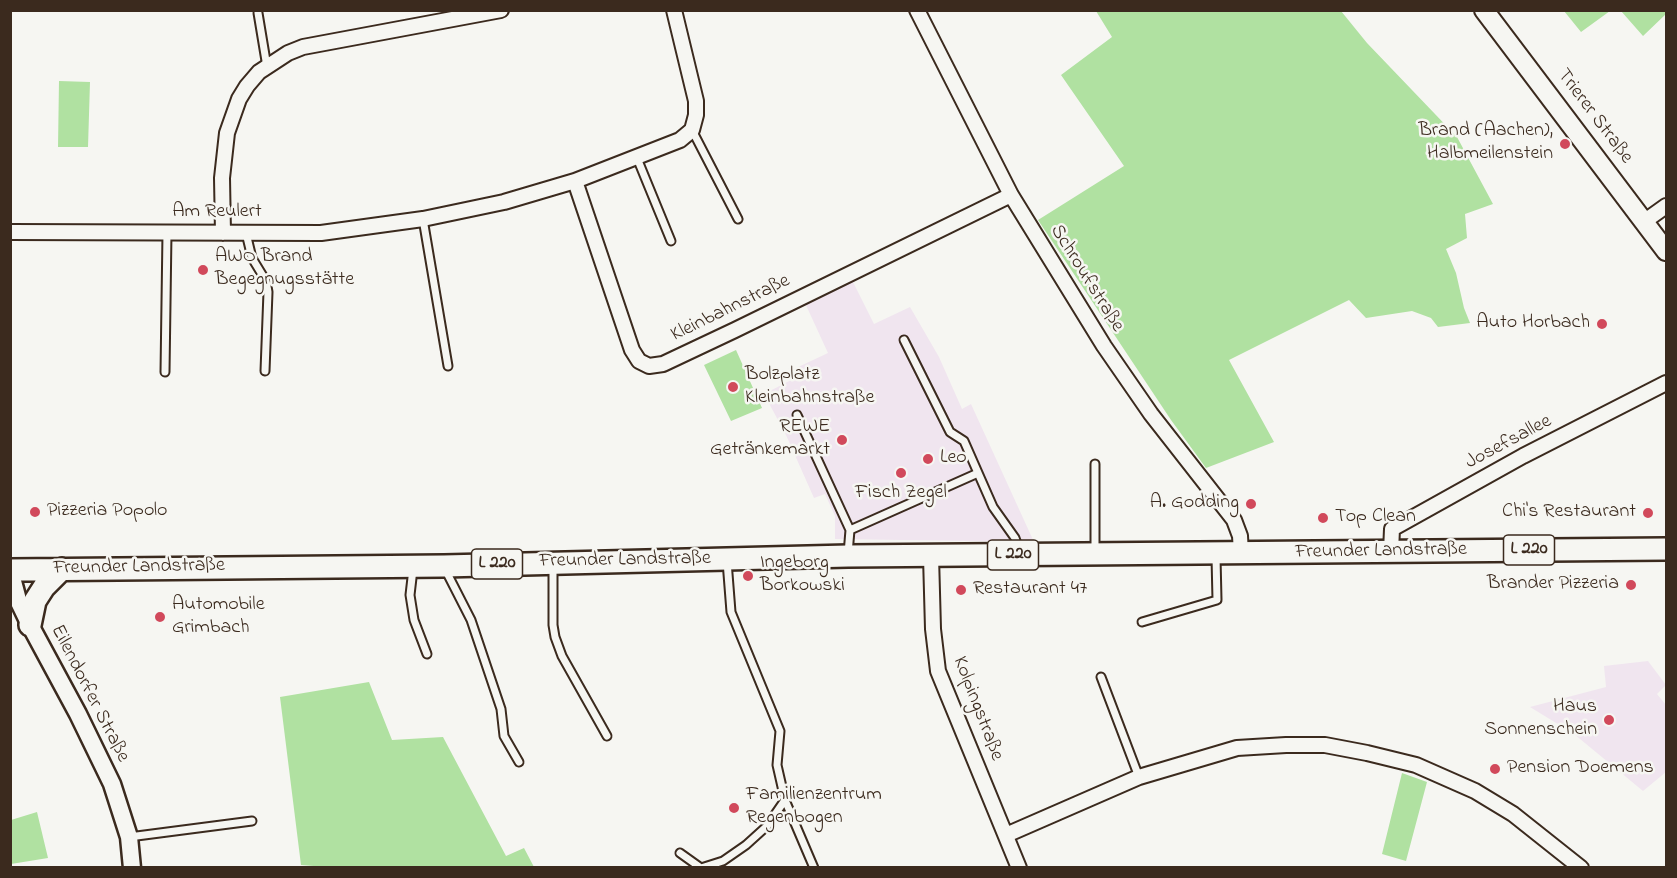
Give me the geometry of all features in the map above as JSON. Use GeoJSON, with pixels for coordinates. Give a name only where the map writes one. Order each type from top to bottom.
{"type":"FeatureCollection","features":[{"type":"Feature","properties":{"kind":"main road","name":"Trierer Straße"},"geometry":{"type":"LineString","coordinates":[[1484,10],[1666,251]]}},
{"type":"Feature","properties":{"kind":"main road","name":"Freunder Landstraße"},"geometry":{"type":"LineString","coordinates":[[10,570],[444,566],[848,556],[1666,549]]}},
{"type":"Feature","properties":{"kind":"main road"},"geometry":{"type":"LineString","coordinates":[[30,625],[34,601],[63,569]]}},
{"type":"Feature","properties":{"kind":"street"},"geometry":{"type":"LineString","coordinates":[[223,233],[222,178],[229,124],[247,86],[267,67],[288,53],[303,47],[501,10]]}},
{"type":"Feature","properties":{"kind":"street"},"geometry":{"type":"LineString","coordinates":[[674,10],[696,101],[696,115],[692,130]]}},
{"type":"Feature","properties":{"kind":"street","name":"Schroufstraße"},"geometry":{"type":"LineString","coordinates":[[917,10],[1011,195],[1104,346],[1150,414],[1234,520],[1240,536],[1241,554]]}},
{"type":"Feature","properties":{"kind":"street","name":"Am Reulert"},"geometry":{"type":"LineString","coordinates":[[10,232],[321,233],[423,219],[504,202],[575,182],[680,140],[692,130]]}},
{"type":"Feature","properties":{"kind":"street","name":"Kleinbahnstraße"},"geometry":{"type":"LineString","coordinates":[[575,182],[632,350],[639,361],[649,366],[663,364],[1011,195]]}},
{"type":"Feature","properties":{"kind":"street"},"geometry":{"type":"LineString","coordinates":[[1645,221],[1666,207]]}},
{"type":"Feature","properties":{"kind":"street","name":"Josefsallee"},"geometry":{"type":"LineString","coordinates":[[1391,552],[1392,529],[1524,456],[1666,382]]}},
{"type":"Feature","properties":{"kind":"street","name":"Kolpingstraße"},"geometry":{"type":"LineString","coordinates":[[931,556],[933,629],[938,671],[1019,867]]}},
{"type":"Feature","properties":{"kind":"street","name":"Eilendorfer Straße"},"geometry":{"type":"LineString","coordinates":[[10,570],[18,600],[112,784],[129,837],[132,867]]}},
{"type":"Feature","properties":{"kind":"street"},"geometry":{"type":"LineString","coordinates":[[1006,835],[1139,777],[1237,748],[1325,745],[1416,765],[1475,791],[1513,814],[1581,867]]}},
{"type":"Feature","properties":{"kind":"lane"},"geometry":{"type":"LineString","coordinates":[[258,13],[267,67]]}},
{"type":"Feature","properties":{"kind":"lane"},"geometry":{"type":"LineString","coordinates":[[692,130],[738,219]]}},
{"type":"Feature","properties":{"kind":"lane"},"geometry":{"type":"LineString","coordinates":[[637,158],[671,242]]}},
{"type":"Feature","properties":{"kind":"lane"},"geometry":{"type":"LineString","coordinates":[[423,219],[448,366]]}},
{"type":"Feature","properties":{"kind":"lane"},"geometry":{"type":"LineString","coordinates":[[165,372],[167,233]]}},
{"type":"Feature","properties":{"kind":"lane"},"geometry":{"type":"LineString","coordinates":[[246,233],[252,258],[266,281],[268,292],[265,371]]}},
{"type":"Feature","properties":{"kind":"lane"},"geometry":{"type":"LineString","coordinates":[[904,340],[950,432],[964,441],[993,507],[1015,538],[1021,555]]}},
{"type":"Feature","properties":{"kind":"lane"},"geometry":{"type":"LineString","coordinates":[[797,416],[850,530],[848,556]]}},
{"type":"Feature","properties":{"kind":"lane"},"geometry":{"type":"LineString","coordinates":[[1095,464],[1095,555]]}},
{"type":"Feature","properties":{"kind":"lane"},"geometry":{"type":"LineString","coordinates":[[850,530],[978,473]]}},
{"type":"Feature","properties":{"kind":"lane"},"geometry":{"type":"LineString","coordinates":[[1142,622],[1217,600],[1216,554]]}},
{"type":"Feature","properties":{"kind":"lane"},"geometry":{"type":"LineString","coordinates":[[726,558],[731,612],[780,730],[777,765],[784,800],[813,867]]}},
{"type":"Feature","properties":{"kind":"lane"},"geometry":{"type":"LineString","coordinates":[[553,563],[555,637],[562,656],[607,736]]}},
{"type":"Feature","properties":{"kind":"lane"},"geometry":{"type":"LineString","coordinates":[[414,566],[410,595],[414,620],[427,654]]}},
{"type":"Feature","properties":{"kind":"lane"},"geometry":{"type":"LineString","coordinates":[[444,566],[471,620],[501,709],[504,736],[519,762]]}},
{"type":"Feature","properties":{"kind":"lane"},"geometry":{"type":"LineString","coordinates":[[1101,677],[1139,777]]}},
{"type":"Feature","properties":{"kind":"lane"},"geometry":{"type":"LineString","coordinates":[[680,853],[701,867],[723,861],[767,826],[784,800]]}},
{"type":"Feature","properties":{"kind":"lane"},"geometry":{"type":"LineString","coordinates":[[129,837],[252,821]]}},
{"type":"Feature","properties":{"kind":"shaded area"},"geometry":{"type":"Polygon","coordinates":[[[852,280],[874,324],[910,307],[939,357],[962,409],[971,404],[1034,542],[835,539],[835,516],[825,494],[814,498],[786,435],[764,394],[797,377],[794,369],[828,353],[805,303],[852,280]]]}},
{"type":"Feature","properties":{"kind":"shaded area","name":"Haus Sonnenschein"},"geometry":{"type":"Polygon","coordinates":[[[1648,661],[1666,685],[1657,694],[1666,705],[1666,772],[1643,791],[1574,734],[1530,707],[1606,687],[1604,666],[1648,661]]]}},
{"type":"Feature","properties":{"kind":"green space"},"geometry":{"type":"Polygon","coordinates":[[[1096,11],[1341,11],[1367,43],[1457,137],[1493,204],[1465,214],[1467,238],[1446,249],[1456,273],[1470,323],[1438,327],[1431,318],[1412,311],[1366,318],[1349,300],[1229,360],[1274,442],[1206,468],[1171,420],[1038,220],[1124,166],[1061,75],[1112,37],[1096,11]]]}},
{"type":"Feature","properties":{"kind":"green space"},"geometry":{"type":"Polygon","coordinates":[[[1564,11],[1610,11],[1581,32],[1564,11]]]}},
{"type":"Feature","properties":{"kind":"green space"},"geometry":{"type":"Polygon","coordinates":[[[1621,11],[1666,11],[1666,14],[1643,36],[1621,11]]]}},
{"type":"Feature","properties":{"kind":"green space"},"geometry":{"type":"Polygon","coordinates":[[[59,81],[90,82],[88,147],[58,147],[59,81]]]}},
{"type":"Feature","properties":{"kind":"green space","name":"Bolzplatz Kleinbahnstraße"},"geometry":{"type":"Polygon","coordinates":[[[736,350],[762,408],[731,421],[704,365],[736,350]]]}},
{"type":"Feature","properties":{"kind":"green space"},"geometry":{"type":"Polygon","coordinates":[[[369,682],[392,740],[443,737],[506,856],[524,848],[534,867],[338,868],[301,865],[280,697],[369,682]]]}},
{"type":"Feature","properties":{"kind":"green space"},"geometry":{"type":"Polygon","coordinates":[[[1402,773],[1427,782],[1406,861],[1382,854],[1402,773]]]}},
{"type":"Feature","properties":{"kind":"green space"},"geometry":{"type":"Polygon","coordinates":[[[37,812],[48,858],[11,864],[11,820],[37,812]]]}},
{"type":"Feature","properties":{"kind":"place","name":"Brand (Aachen), Halbmeilenstein"},"geometry":{"type":"Point","coordinates":[1565,144]}},
{"type":"Feature","properties":{"kind":"place","name":"AWO Brand Begegnugsstätte"},"geometry":{"type":"Point","coordinates":[203,270]}},
{"type":"Feature","properties":{"kind":"place","name":"Auto Horbach"},"geometry":{"type":"Point","coordinates":[1602,324]}},
{"type":"Feature","properties":{"kind":"place","name":"Bolzplatz Kleinbahnstraße"},"geometry":{"type":"Point","coordinates":[733,387]}},
{"type":"Feature","properties":{"kind":"place","name":"REWE Getränkemarkt"},"geometry":{"type":"Point","coordinates":[842,440]}},
{"type":"Feature","properties":{"kind":"place","name":"Leo"},"geometry":{"type":"Point","coordinates":[928,459]}},
{"type":"Feature","properties":{"kind":"place","name":"Fisch Zegel"},"geometry":{"type":"Point","coordinates":[901,473]}},
{"type":"Feature","properties":{"kind":"place","name":"A. Godding"},"geometry":{"type":"Point","coordinates":[1251,504]}},
{"type":"Feature","properties":{"kind":"place","name":"Pizzeria Popolo"},"geometry":{"type":"Point","coordinates":[35,512]}},
{"type":"Feature","properties":{"kind":"place","name":"Chi's Restaurant"},"geometry":{"type":"Point","coordinates":[1648,513]}},
{"type":"Feature","properties":{"kind":"place","name":"Top Clean"},"geometry":{"type":"Point","coordinates":[1323,518]}},
{"type":"Feature","properties":{"kind":"place","name":"Ingeborg Borkowski"},"geometry":{"type":"Point","coordinates":[748,576]}},
{"type":"Feature","properties":{"kind":"place","name":"Brander Pizzeria"},"geometry":{"type":"Point","coordinates":[1631,585]}},
{"type":"Feature","properties":{"kind":"place","name":"Restaurant 47"},"geometry":{"type":"Point","coordinates":[961,590]}},
{"type":"Feature","properties":{"kind":"place","name":"Automobile Grimbach"},"geometry":{"type":"Point","coordinates":[160,617]}},
{"type":"Feature","properties":{"kind":"place","name":"Haus Sonnenschein"},"geometry":{"type":"Point","coordinates":[1609,720]}},
{"type":"Feature","properties":{"kind":"place","name":"Pension Doemens"},"geometry":{"type":"Point","coordinates":[1495,769]}},
{"type":"Feature","properties":{"kind":"place","name":"Familienzentrum Regenbogen"},"geometry":{"type":"Point","coordinates":[734,808]}}]}
